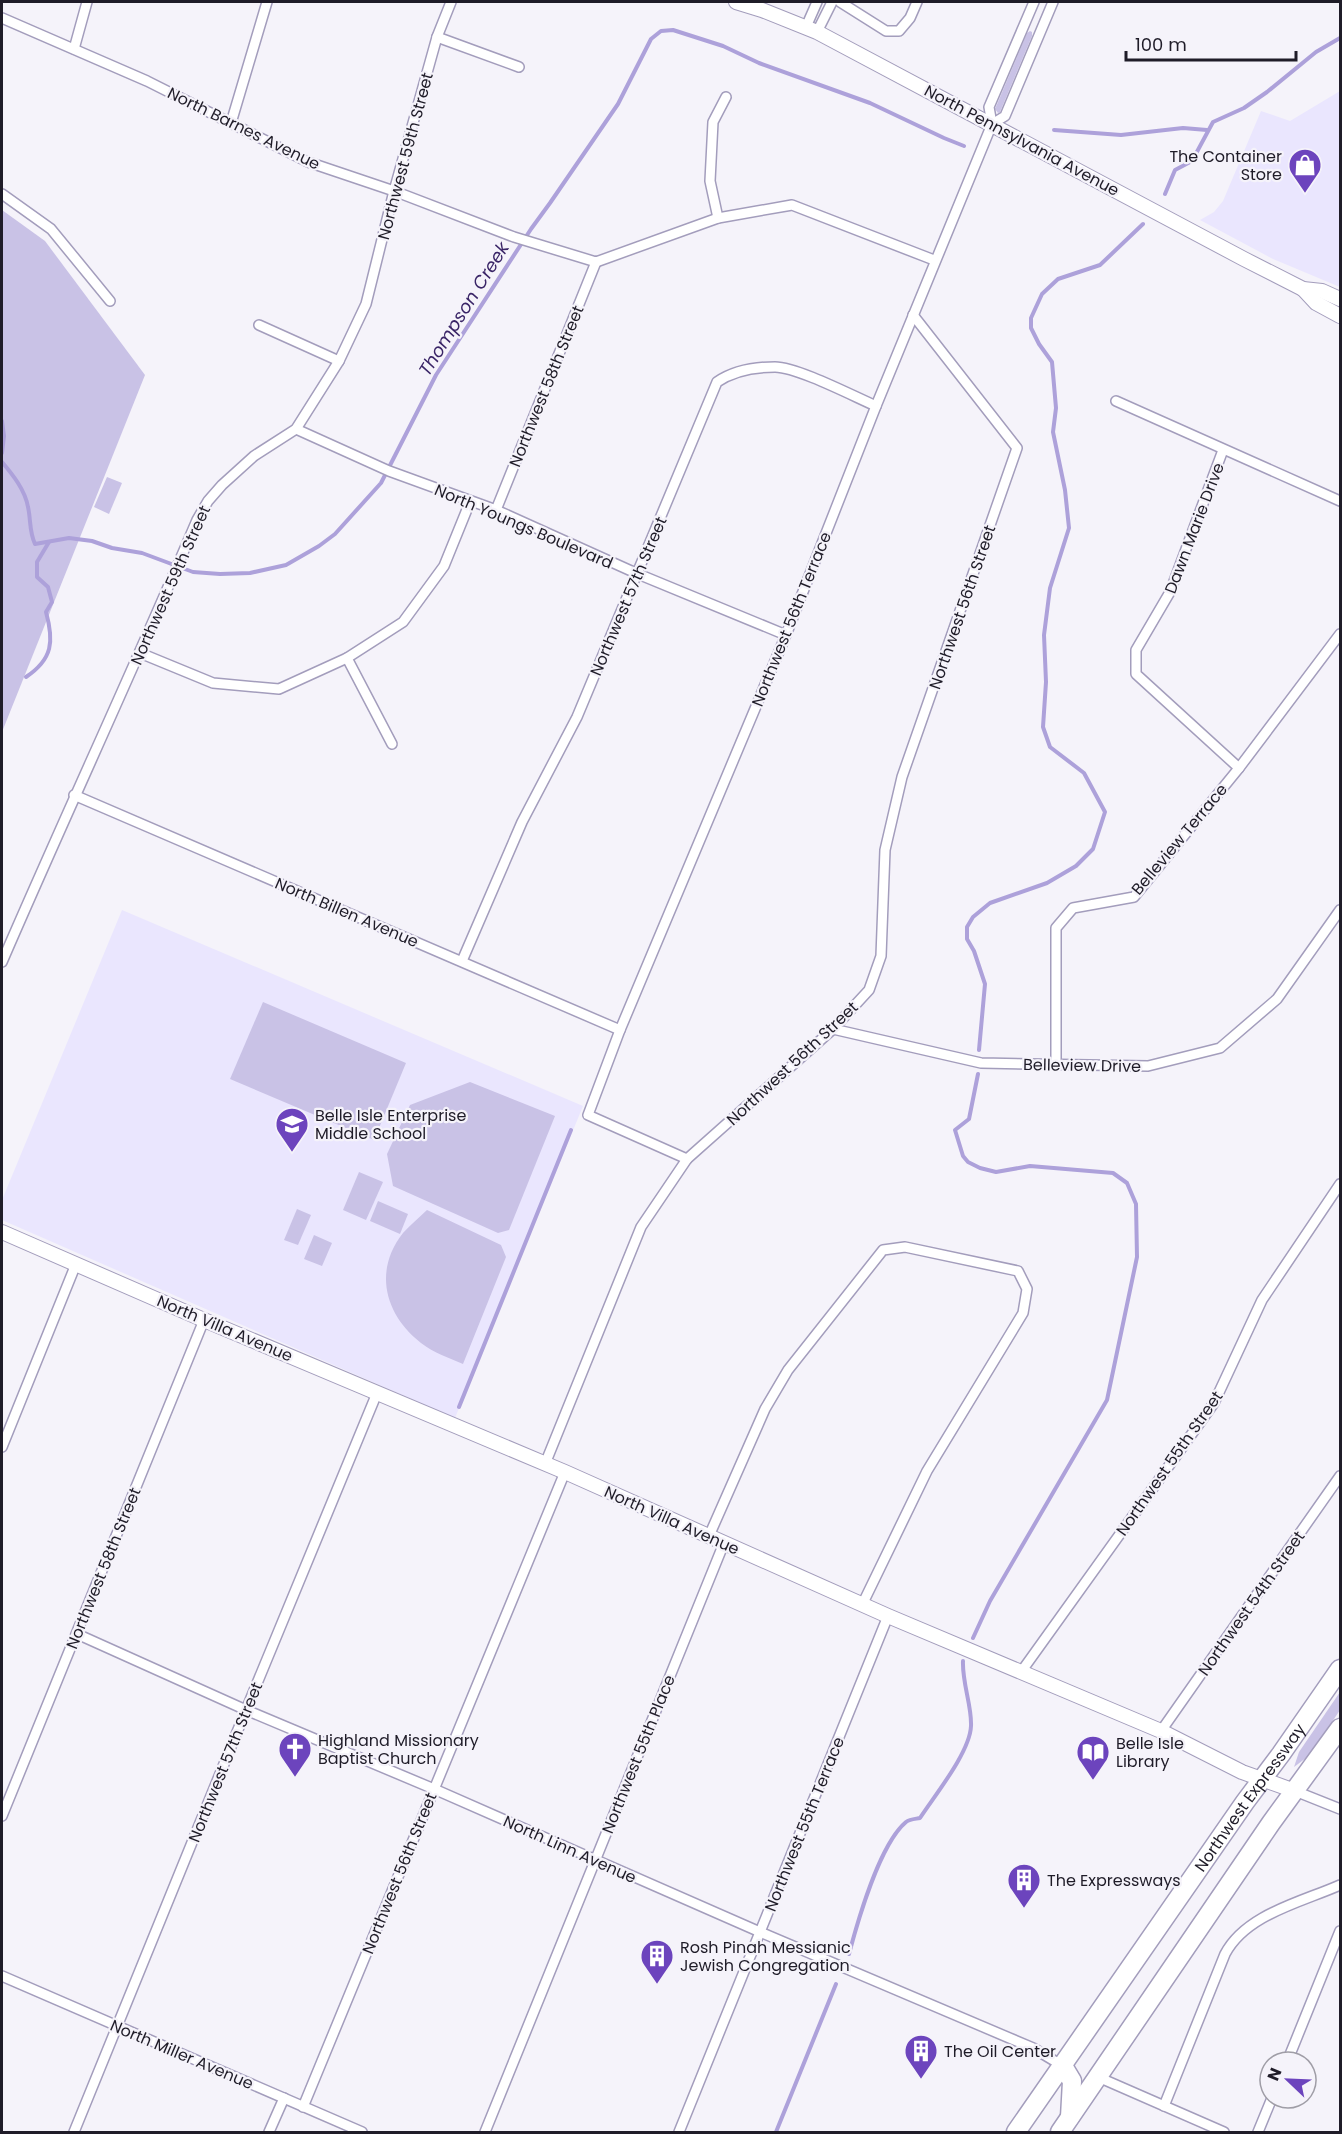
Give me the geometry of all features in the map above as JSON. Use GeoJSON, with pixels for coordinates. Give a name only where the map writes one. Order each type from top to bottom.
{"type":"FeatureCollection","features":[{"type":"Feature","properties":{"kind":"highway","name":"Northwest Expressway"},"geometry":{"type":"LineString","coordinates":[[1016,2133],[1341,1669]]}},
{"type":"Feature","properties":{"kind":"highway","name":"Northwest Expressway"},"geometry":{"type":"LineString","coordinates":[[1065,2126],[1271,1823],[1341,1728]]}},
{"type":"Feature","properties":{"kind":"highway"},"geometry":{"type":"LineString","coordinates":[[1063,2066],[1072,2081],[1065,2126]]}},
{"type":"Feature","properties":{"kind":"street"},"geometry":{"type":"LineString","coordinates":[[74,49],[87,2]]}},
{"type":"Feature","properties":{"kind":"street"},"geometry":{"type":"LineString","coordinates":[[231,123],[267,2]]}},
{"type":"Feature","properties":{"kind":"street","name":"Northwest 59th Street"},"geometry":{"type":"LineString","coordinates":[[2,962],[197,520],[208,501],[222,485],[254,456],[296,429],[339,361],[366,304],[394,191],[437,37],[452,2]]}},
{"type":"Feature","properties":{"kind":"street","name":"North Pennsylvania Avenue"},"geometry":{"type":"LineString","coordinates":[[736,2],[812,29],[1303,289],[1316,303],[1341,316]]}},
{"type":"Feature","properties":{"kind":"street"},"geometry":{"type":"LineString","coordinates":[[812,29],[817,2]]}},
{"type":"Feature","properties":{"kind":"street"},"geometry":{"type":"LineString","coordinates":[[812,29],[832,2]]}},
{"type":"Feature","properties":{"kind":"street"},"geometry":{"type":"LineString","coordinates":[[840,2],[885,32],[899,31],[910,18],[917,2]]}},
{"type":"Feature","properties":{"kind":"street","name":"Northwest 56th Terrace"},"geometry":{"type":"LineString","coordinates":[[687,1159],[588,1115],[620,1030],[786,635],[934,260],[992,124],[989,107],[1034,2]]}},
{"type":"Feature","properties":{"kind":"street","name":"Northwest 56th Terrace"},"geometry":{"type":"LineString","coordinates":[[992,124],[1005,116],[1053,2]]}},
{"type":"Feature","properties":{"kind":"street","name":"North Barnes Avenue"},"geometry":{"type":"LineString","coordinates":[[2,18],[147,81],[308,162],[394,191],[514,237],[596,262]]}},
{"type":"Feature","properties":{"kind":"street"},"geometry":{"type":"LineString","coordinates":[[1025,22],[1041,28]]}},
{"type":"Feature","properties":{"kind":"street"},"geometry":{"type":"LineString","coordinates":[[437,37],[519,67]]}},
{"type":"Feature","properties":{"kind":"street"},"geometry":{"type":"LineString","coordinates":[[718,218],[710,181],[712,122],[726,97]]}},
{"type":"Feature","properties":{"kind":"street"},"geometry":{"type":"LineString","coordinates":[[2,194],[51,229],[110,301]]}},
{"type":"Feature","properties":{"kind":"street"},"geometry":{"type":"LineString","coordinates":[[596,262],[718,218],[792,206],[934,260]]}},
{"type":"Feature","properties":{"kind":"street","name":"Northwest 58th Street"},"geometry":{"type":"LineString","coordinates":[[496,510],[596,262]]}},
{"type":"Feature","properties":{"kind":"street","name":"North Pennsylvania Avenue"},"geometry":{"type":"LineString","coordinates":[[1303,289],[1322,291],[1341,299]]}},
{"type":"Feature","properties":{"kind":"street","name":"Northwest 56th Street"},"geometry":{"type":"LineString","coordinates":[[545,1464],[641,1227],[687,1159],[833,1029],[869,990],[881,956],[885,850],[902,777],[1017,448],[913,315]]}},
{"type":"Feature","properties":{"kind":"street"},"geometry":{"type":"LineString","coordinates":[[259,325],[339,361]]}},
{"type":"Feature","properties":{"kind":"street","name":"Northwest 57th Street"},"geometry":{"type":"LineString","coordinates":[[462,961],[522,822],[577,717],[717,382],[731,373],[775,367],[791,370],[876,406]]}},
{"type":"Feature","properties":{"kind":"street"},"geometry":{"type":"LineString","coordinates":[[1116,401],[1341,501]]}},
{"type":"Feature","properties":{"kind":"street","name":"North Youngs Boulevard"},"geometry":{"type":"LineString","coordinates":[[296,429],[400,475],[496,510],[638,574],[786,635]]}},
{"type":"Feature","properties":{"kind":"street","name":"Dawn Marie Drive"},"geometry":{"type":"LineString","coordinates":[[1223,450],[1170,592],[1136,650],[1136,674],[1239,768]]}},
{"type":"Feature","properties":{"kind":"street"},"geometry":{"type":"LineString","coordinates":[[140,653],[213,684],[279,688],[347,658],[403,622],[444,566],[470,502]]}},
{"type":"Feature","properties":{"kind":"street","name":"Belleview Terrace"},"geometry":{"type":"LineString","coordinates":[[1056,1064],[1056,928],[1073,908],[1134,897],[1239,768],[1341,634]]}},
{"type":"Feature","properties":{"kind":"street"},"geometry":{"type":"LineString","coordinates":[[347,658],[392,744]]}},
{"type":"Feature","properties":{"kind":"street","name":"North Billen Avenue"},"geometry":{"type":"LineString","coordinates":[[74,795],[620,1030]]}},
{"type":"Feature","properties":{"kind":"street","name":"Belleview Drive"},"geometry":{"type":"LineString","coordinates":[[833,1029],[981,1063],[1148,1066],[1220,1048],[1277,999],[1341,910]]}},
{"type":"Feature","properties":{"kind":"street","name":"Northwest 55th Street"},"geometry":{"type":"LineString","coordinates":[[1021,1672],[1214,1403],[1262,1300],[1341,1184]]}},
{"type":"Feature","properties":{"kind":"street","name":"North Villa Avenue"},"geometry":{"type":"LineString","coordinates":[[2,1232],[565,1472],[862,1605],[1161,1731],[1223,1763],[1341,1809]]}},
{"type":"Feature","properties":{"kind":"street"},"geometry":{"type":"LineString","coordinates":[[709,1536],[765,1409],[788,1370],[883,1250],[905,1247],[1018,1271],[1027,1289],[1023,1313],[927,1471],[862,1605]]}},
{"type":"Feature","properties":{"kind":"street"},"geometry":{"type":"LineString","coordinates":[[2,1447],[76,1264]]}},
{"type":"Feature","properties":{"kind":"street","name":"Northwest 58th Street"},"geometry":{"type":"LineString","coordinates":[[2,1816],[204,1320]]}},
{"type":"Feature","properties":{"kind":"street","name":"Northwest 57th Street"},"geometry":{"type":"LineString","coordinates":[[74,2133],[377,1393]]}},
{"type":"Feature","properties":{"kind":"street","name":"Northwest 56th Street"},"geometry":{"type":"LineString","coordinates":[[303,2107],[565,1472]]}},
{"type":"Feature","properties":{"kind":"street","name":"Northwest 54th Street"},"geometry":{"type":"LineString","coordinates":[[1161,1731],[1341,1476]]}},
{"type":"Feature","properties":{"kind":"street","name":"Northwest 55th Place"},"geometry":{"type":"LineString","coordinates":[[485,2133],[724,1543]]}},
{"type":"Feature","properties":{"kind":"street","name":"Northwest 55th Terrace"},"geometry":{"type":"LineString","coordinates":[[679,2133],[888,1616]]}},
{"type":"Feature","properties":{"kind":"street","name":"North Linn Avenue"},"geometry":{"type":"LineString","coordinates":[[77,1634],[246,1710],[1033,2048],[1063,2066]]}},
{"type":"Feature","properties":{"kind":"street"},"geometry":{"type":"LineString","coordinates":[[1164,2106],[1225,1954],[1236,1937],[1255,1922],[1341,1885]]}},
{"type":"Feature","properties":{"kind":"street"},"geometry":{"type":"LineString","coordinates":[[1292,2050],[1341,1931]]}},
{"type":"Feature","properties":{"kind":"street","name":"North Miller Avenue"},"geometry":{"type":"LineString","coordinates":[[2,1976],[362,2133]]}},
{"type":"Feature","properties":{"kind":"street"},"geometry":{"type":"LineString","coordinates":[[1098,2077],[1224,2133]]}},
{"type":"Feature","properties":{"kind":"street"},"geometry":{"type":"LineString","coordinates":[[269,2133],[284,2098]]}},
{"type":"Feature","properties":{"kind":"street"},"geometry":{"type":"LineString","coordinates":[[1258,2133],[1267,2110]]}},
{"type":"Feature","properties":{"kind":"shaded area"},"geometry":{"type":"Polygon","coordinates":[[[1030,31],[1032,36],[998,113],[995,109],[1027,33],[1030,31]]]}},
{"type":"Feature","properties":{"kind":"shaded area"},"geometry":{"type":"Polygon","coordinates":[[[1340,91],[1340,287],[1273,259],[1200,220],[1214,212],[1223,201],[1261,111],[1290,121],[1340,91]]]}},
{"type":"Feature","properties":{"kind":"shaded area"},"geometry":{"type":"Polygon","coordinates":[[[2,210],[45,241],[145,375],[2,732],[2,210]]]}},
{"type":"Feature","properties":{"kind":"shaded area"},"geometry":{"type":"Polygon","coordinates":[[[107,477],[122,483],[109,514],[94,507],[107,477]]]}},
{"type":"Feature","properties":{"kind":"shaded area","name":"Belle Isle Enterprise Middle School"},"geometry":{"type":"Polygon","coordinates":[[[122,910],[583,1106],[455,1418],[2,1220],[2,1200],[122,910]]]}},
{"type":"Feature","properties":{"kind":"shaded area"},"geometry":{"type":"Polygon","coordinates":[[[263,1002],[406,1063],[374,1140],[230,1079],[263,1002]]]}},
{"type":"Feature","properties":{"kind":"shaded area"},"geometry":{"type":"Polygon","coordinates":[[[470,1082],[555,1116],[509,1230],[498,1233],[393,1186],[387,1154],[410,1105],[470,1082]]]}},
{"type":"Feature","properties":{"kind":"shaded area"},"geometry":{"type":"Polygon","coordinates":[[[359,1172],[383,1182],[366,1220],[343,1210],[359,1172]]]}},
{"type":"Feature","properties":{"kind":"shaded area"},"geometry":{"type":"Polygon","coordinates":[[[378,1201],[408,1214],[400,1234],[370,1221],[378,1201]]]}},
{"type":"Feature","properties":{"kind":"shaded area"},"geometry":{"type":"Polygon","coordinates":[[[297,1209],[311,1215],[298,1245],[284,1240],[297,1209]]]}},
{"type":"Feature","properties":{"kind":"shaded area"},"geometry":{"type":"Polygon","coordinates":[[[427,1210],[501,1245],[506,1257],[463,1364],[431,1350],[409,1332],[399,1319],[387,1292],[388,1262],[394,1247],[403,1233],[427,1210]]]}},
{"type":"Feature","properties":{"kind":"shaded area"},"geometry":{"type":"Polygon","coordinates":[[[314,1235],[332,1243],[322,1266],[304,1259],[314,1235]]]}},
{"type":"Feature","properties":{"kind":"shaded area"},"geometry":{"type":"Polygon","coordinates":[[[1340,1692],[1340,1710],[1310,1755],[1294,1767],[1299,1752],[1340,1692]]]}},
{"type":"Feature","properties":{"kind":"waterway","name":"Thompson Creek"},"geometry":{"type":"LineString","coordinates":[[2,462],[24,495],[35,544],[69,538],[92,541],[112,548],[142,553],[193,572],[220,574],[250,573],[286,565],[319,546],[335,534],[381,483],[436,375],[531,229],[618,104],[651,39],[661,31],[673,30],[723,46],[759,63],[870,103],[964,146]]}},
{"type":"Feature","properties":{"kind":"waterway"},"geometry":{"type":"LineString","coordinates":[[1165,194],[1175,170],[1192,161],[1213,122],[1244,108],[1316,52],[1340,38]]}},
{"type":"Feature","properties":{"kind":"waterway","name":"Thompson Creek"},"geometry":{"type":"LineString","coordinates":[[1054,130],[1121,135],[1183,128],[1207,130]]}},
{"type":"Feature","properties":{"kind":"waterway"},"geometry":{"type":"LineString","coordinates":[[979,1050],[985,984],[974,951],[967,939],[967,927],[973,917],[990,903],[1047,883],[1076,866],[1093,849],[1105,812],[1084,773],[1050,747],[1043,727],[1046,682],[1044,635],[1050,588],[1069,528],[1065,490],[1053,432],[1056,408],[1052,362],[1031,328],[1031,318],[1042,294],[1058,279],[1100,265],[1143,224]]}},
{"type":"Feature","properties":{"kind":"waterway","name":"Thompson Creek"},"geometry":{"type":"LineString","coordinates":[[2,421],[4,436],[2,453]]}},
{"type":"Feature","properties":{"kind":"waterway"},"geometry":{"type":"LineString","coordinates":[[26,677],[42,663],[49,649],[50,632],[46,612],[52,602],[48,587],[37,577],[37,562],[49,542]]}},
{"type":"Feature","properties":{"kind":"waterway"},"geometry":{"type":"LineString","coordinates":[[973,1638],[990,1601],[1107,1400],[1137,1257],[1136,1204],[1127,1183],[1113,1173],[1030,1166],[996,1172],[968,1162],[963,1156],[955,1130],[969,1119],[978,1074]]}},
{"type":"Feature","properties":{"kind":"waterway"},"geometry":{"type":"LineString","coordinates":[[459,1407],[571,1130]]}},
{"type":"Feature","properties":{"kind":"waterway"},"geometry":{"type":"LineString","coordinates":[[849,1954],[871,1884],[887,1847],[906,1822],[920,1818],[965,1748],[971,1718],[963,1661]]}},
{"type":"Feature","properties":{"kind":"waterway"},"geometry":{"type":"LineString","coordinates":[[776,2132],[836,1984]]}},
{"type":"Feature","properties":{"kind":"place","name":"The Container Store"},"geometry":{"type":"Point","coordinates":[1305,194]}},
{"type":"Feature","properties":{"kind":"place","name":"Belle Isle Enterprise Middle School"},"geometry":{"type":"Point","coordinates":[292,1153]}},
{"type":"Feature","properties":{"kind":"place","name":"Highland Missionary Baptist Church"},"geometry":{"type":"Point","coordinates":[295,1778]}},
{"type":"Feature","properties":{"kind":"place","name":"Belle Isle Library"},"geometry":{"type":"Point","coordinates":[1093,1781]}},
{"type":"Feature","properties":{"kind":"place","name":"The Expressways"},"geometry":{"type":"Point","coordinates":[1024,1909]}},
{"type":"Feature","properties":{"kind":"place","name":"Rosh Pinah Messianic Jewish Congregation"},"geometry":{"type":"Point","coordinates":[657,1985]}},
{"type":"Feature","properties":{"kind":"place","name":"The Oil Center"},"geometry":{"type":"Point","coordinates":[921,2080]}}]}
